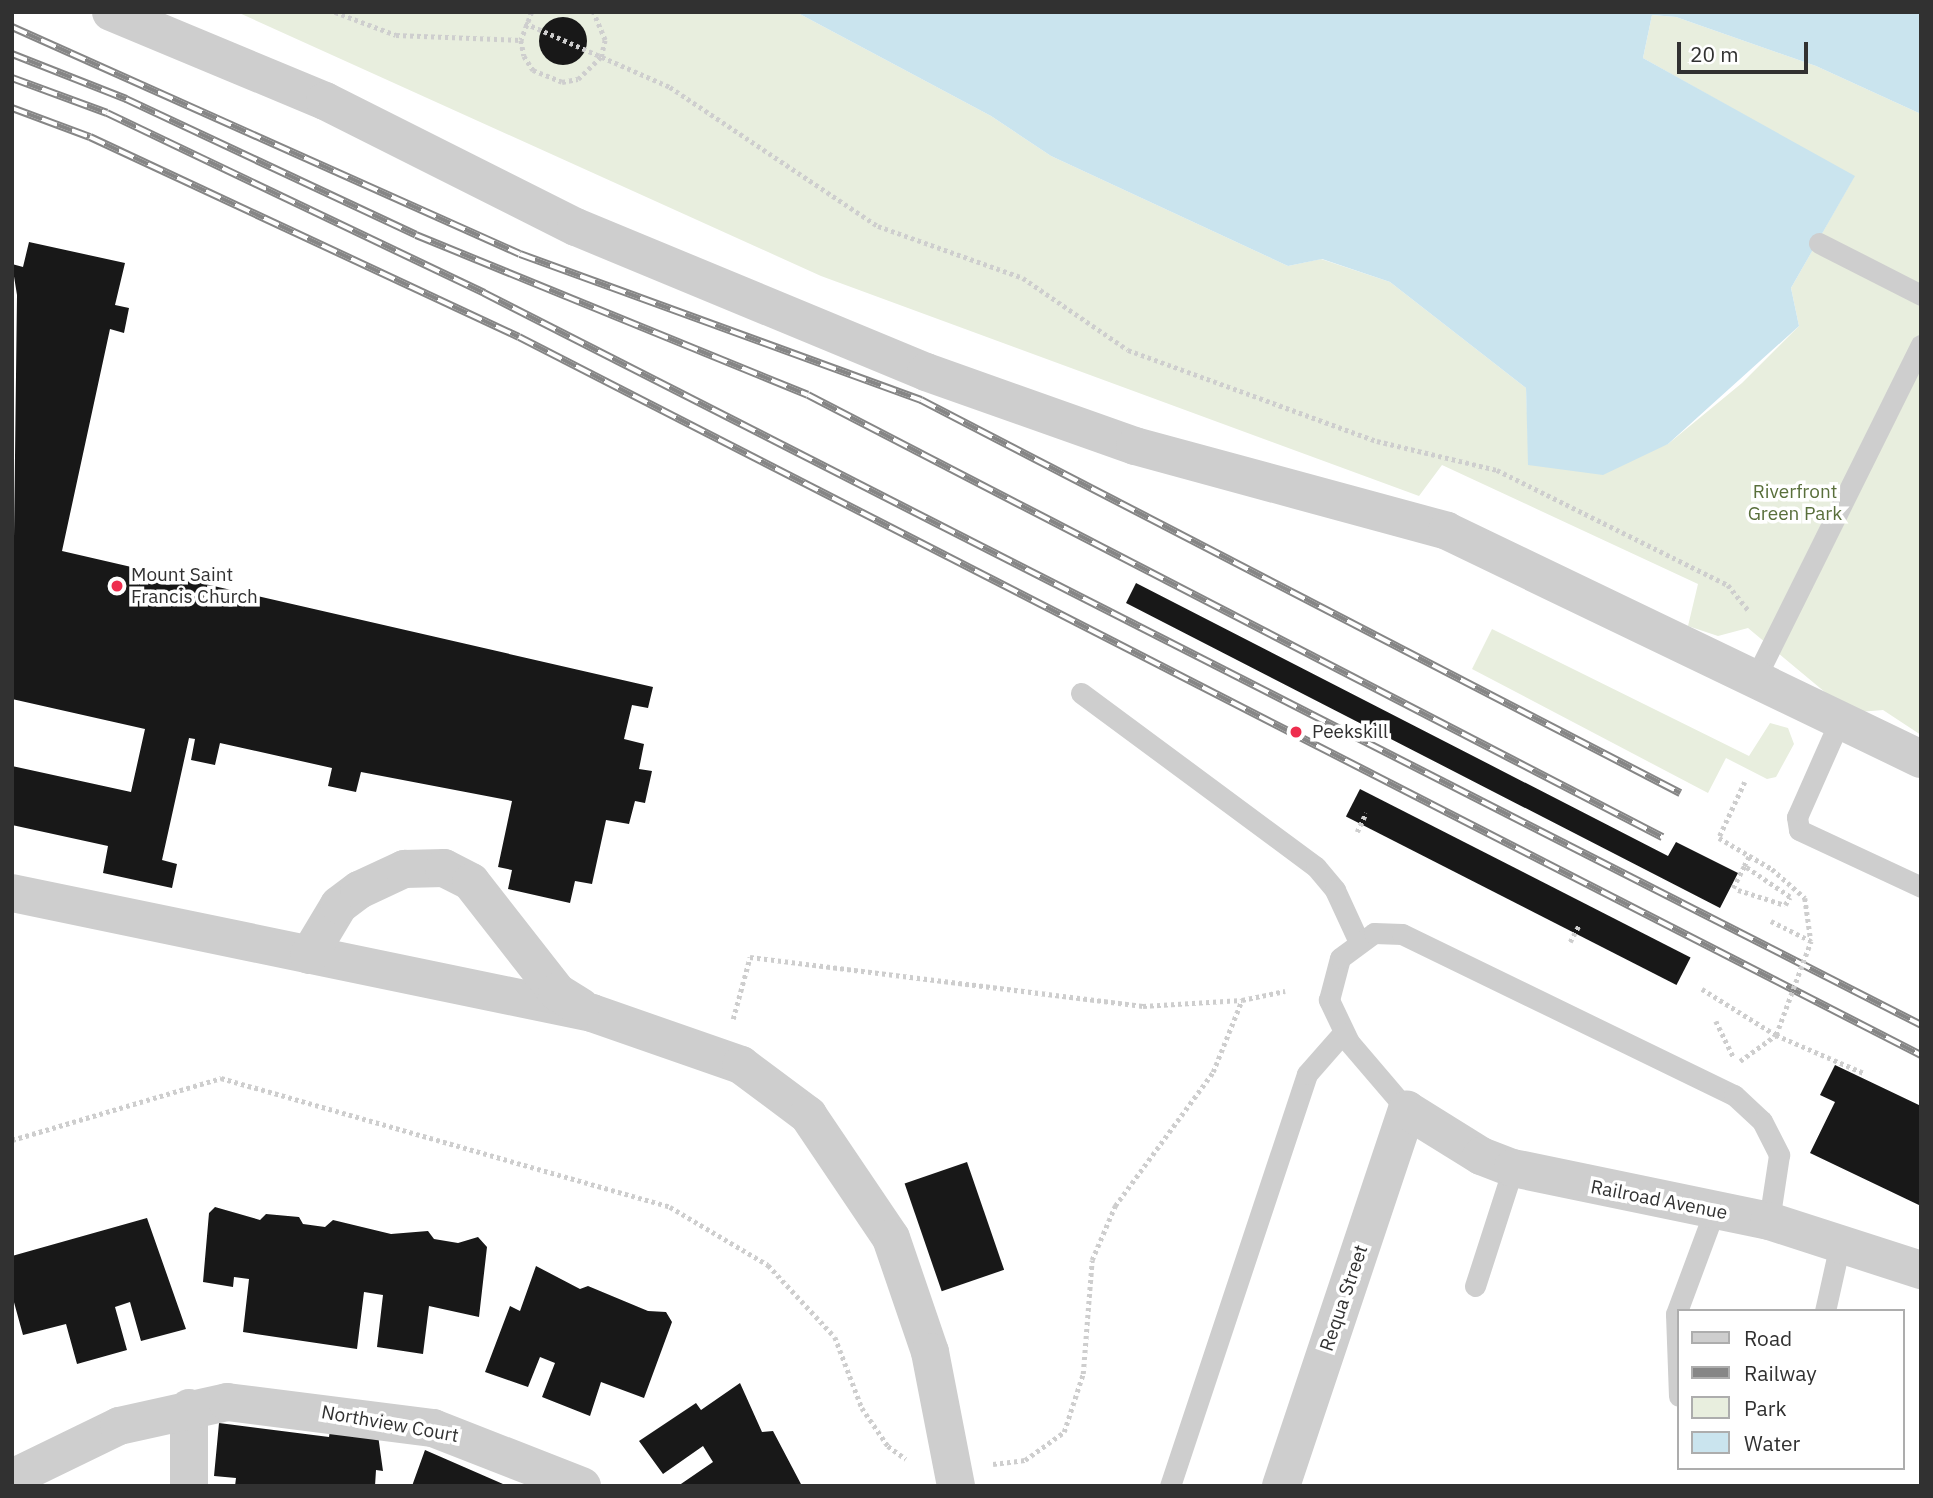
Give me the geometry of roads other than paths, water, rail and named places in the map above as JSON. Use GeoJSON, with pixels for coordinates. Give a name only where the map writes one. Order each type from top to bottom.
{"type":"FeatureCollection","features":[{"type":"Feature","properties":{"kind":"street"},"geometry":{"type":"LineString","coordinates":[[111,12],[325,101],[576,227],[926,372],[1135,446],[1447,531],[1840,720],[1919,754]]}},
{"type":"Feature","properties":{"kind":"street"},"geometry":{"type":"LineString","coordinates":[[309,955],[339,905],[359,890],[404,869],[444,869],[471,882],[557,992],[592,1013]]}},
{"type":"Feature","properties":{"kind":"street"},"geometry":{"type":"LineString","coordinates":[[12,892],[592,1013],[723,1058],[808,1115],[891,1238],[930,1352],[956,1476]]}},
{"type":"Feature","properties":{"kind":"street","name":"Railroad Avenue"},"geometry":{"type":"LineString","coordinates":[[1407,1110],[1480,1156],[1513,1168],[1714,1212],[1769,1221],[1921,1270]]}},
{"type":"Feature","properties":{"kind":"street","name":"Requa Street"},"geometry":{"type":"LineString","coordinates":[[1281,1486],[1407,1110]]}},
{"type":"Feature","properties":{"kind":"street","name":"Northview Court"},"geometry":{"type":"LineString","coordinates":[[12,1478],[119,1426],[189,1408],[265,1405],[433,1428],[582,1486]]}},
{"type":"Feature","properties":{"kind":"street"},"geometry":{"type":"LineString","coordinates":[[189,1408],[189,1486]]}},
{"type":"Feature","properties":{"kind":"lane"},"geometry":{"type":"LineString","coordinates":[[1819,243],[1921,295]]}},
{"type":"Feature","properties":{"kind":"lane"},"geometry":{"type":"LineString","coordinates":[[1755,679],[1921,345]]}},
{"type":"Feature","properties":{"kind":"lane"},"geometry":{"type":"LineString","coordinates":[[1081,693],[1316,867],[1335,890],[1358,940]]}},
{"type":"Feature","properties":{"kind":"lane"},"geometry":{"type":"LineString","coordinates":[[1840,720],[1797,817],[1799,830],[1921,887]]}},
{"type":"Feature","properties":{"kind":"lane"},"geometry":{"type":"LineString","coordinates":[[1407,1110],[1343,1033],[1329,987],[1340,958],[1358,940],[1374,933],[1402,934],[1734,1094],[1762,1121],[1779,1155],[1769,1221]]}},
{"type":"Feature","properties":{"kind":"lane"},"geometry":{"type":"LineString","coordinates":[[1170,1486],[1307,1074],[1343,1033]]}},
{"type":"Feature","properties":{"kind":"lane"},"geometry":{"type":"LineString","coordinates":[[1475,1286],[1513,1168]]}},
{"type":"Feature","properties":{"kind":"lane"},"geometry":{"type":"LineString","coordinates":[[1678,1369],[1676,1314],[1714,1212]]}},
{"type":"Feature","properties":{"kind":"lane"},"geometry":{"type":"LineString","coordinates":[[1825,1309],[1840,1244]]}},
{"type":"Feature","properties":{"kind":"water"},"geometry":{"type":"Polygon","coordinates":[[[796,12],[1921,12],[1921,114],[1816,66],[1676,17],[1652,15],[1643,58],[1855,176],[1791,288],[1799,326],[1668,444],[1603,475],[1528,465],[1526,388],[1390,282],[1322,259],[1288,266],[1051,156],[991,116],[796,12]]]}},
{"type":"Feature","properties":{"kind":"railway"},"geometry":{"type":"LineString","coordinates":[[12,27],[520,254],[921,400],[1680,793]]}},
{"type":"Feature","properties":{"kind":"railway"},"geometry":{"type":"LineString","coordinates":[[12,54],[126,99],[416,235],[808,395],[1662,837]]}},
{"type":"Feature","properties":{"kind":"railway"},"geometry":{"type":"LineString","coordinates":[[12,78],[107,113],[484,293],[1921,1025]]}},
{"type":"Feature","properties":{"kind":"railway"},"geometry":{"type":"LineString","coordinates":[[12,108],[90,137],[519,337],[1921,1055]]}},
{"type":"Feature","properties":{"kind":"place","name":"Mount Saint Francis Church"},"geometry":{"type":"Point","coordinates":[117,586]}},
{"type":"Feature","properties":{"kind":"place","name":"Peekskill"},"geometry":{"type":"Point","coordinates":[1296,732]}},
{"type":"Feature","properties":{"kind":"park label","name":"Riverfront Green Park"},"geometry":{"type":"Point","coordinates":[1795,503]}}]}
